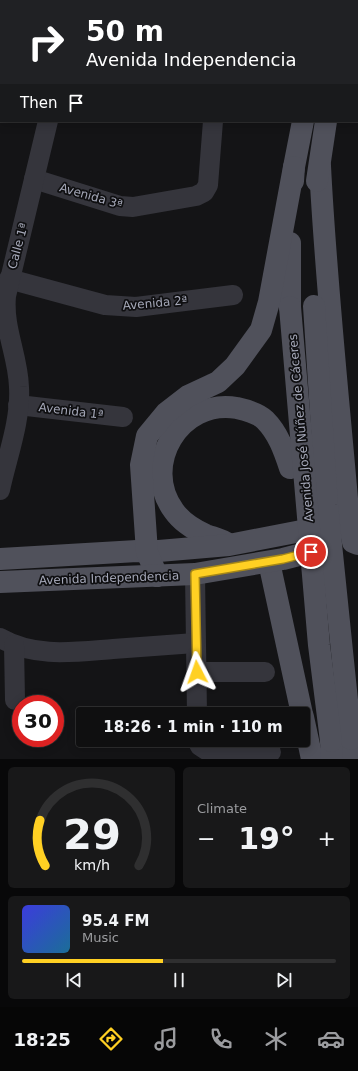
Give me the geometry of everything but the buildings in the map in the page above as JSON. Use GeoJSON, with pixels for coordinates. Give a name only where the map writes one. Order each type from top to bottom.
{"type":"FeatureCollection","features":[{"type":"Feature","properties":{"kind":"main road","name":"Avenida José Núñez de Cáceres"},"geometry":{"type":"LineString","coordinates":[[303,122],[294,167],[290,307],[319,645],[342,749]]}},
{"type":"Feature","properties":{"kind":"main road","name":"Avenida José Núñez de Cáceres"},"geometry":{"type":"LineString","coordinates":[[326,122],[315,198],[314,306],[342,749]]}},
{"type":"Feature","properties":{"kind":"main road"},"geometry":{"type":"LineString","coordinates":[[320,166],[331,340],[355,534]]}},
{"type":"Feature","properties":{"kind":"main road"},"geometry":{"type":"LineString","coordinates":[[157,576],[147,552],[142,465],[147,436],[166,413],[188,396],[218,382],[235,366],[261,330],[269,302],[294,167]]}},
{"type":"Feature","properties":{"kind":"main road"},"geometry":{"type":"LineString","coordinates":[[229,545],[222,540],[205,534],[190,525],[175,513],[164,496],[162,464],[166,448],[173,435],[183,424],[199,412],[214,407],[229,407],[247,410],[264,419],[283,446],[290,468],[319,645]]}},
{"type":"Feature","properties":{"kind":"main road","name":"Avenida Independencia"},"geometry":{"type":"LineString","coordinates":[[0,559],[137,551],[147,552],[355,534]]}},
{"type":"Feature","properties":{"kind":"main road","name":"Avenida Independencia"},"geometry":{"type":"LineString","coordinates":[[0,582],[195,574],[269,562],[355,534]]}},
{"type":"Feature","properties":{"kind":"main road"},"geometry":{"type":"LineString","coordinates":[[269,562],[300,707]]}},
{"type":"Feature","properties":{"kind":"main road"},"geometry":{"type":"LineString","coordinates":[[309,747],[312,759]]}},
{"type":"Feature","properties":{"kind":"street","name":"Calle 1ª"},"geometry":{"type":"LineString","coordinates":[[0,490],[18,405],[18,375],[8,332],[5,309],[9,279],[48,122]]}},
{"type":"Feature","properties":{"kind":"street","name":"Avenida 3ª"},"geometry":{"type":"LineString","coordinates":[[34,179],[120,206],[144,206],[196,196],[204,192],[208,185],[213,122]]}},
{"type":"Feature","properties":{"kind":"street","name":"Avenida 2ª"},"geometry":{"type":"LineString","coordinates":[[9,279],[105,305],[120,307],[136,307],[233,295]]}},
{"type":"Feature","properties":{"kind":"street","name":"Avenida 1ª"},"geometry":{"type":"LineString","coordinates":[[18,405],[123,417]]}},
{"type":"Feature","properties":{"kind":"street"},"geometry":{"type":"LineString","coordinates":[[195,574],[197,707]]}},
{"type":"Feature","properties":{"kind":"street"},"geometry":{"type":"LineString","coordinates":[[14,695],[7,642],[28,649],[55,653],[195,643]]}},
{"type":"Feature","properties":{"kind":"street"},"geometry":{"type":"LineString","coordinates":[[197,672],[265,672]]}},
{"type":"Feature","properties":{"kind":"street"},"geometry":{"type":"LineString","coordinates":[[202,747],[206,750],[271,752]]}},
{"type":"Feature","properties":{"kind":"route"},"geometry":{"type":"LineString","coordinates":[[197,672],[195,643],[195,574],[283,559],[311,552]]}}]}
